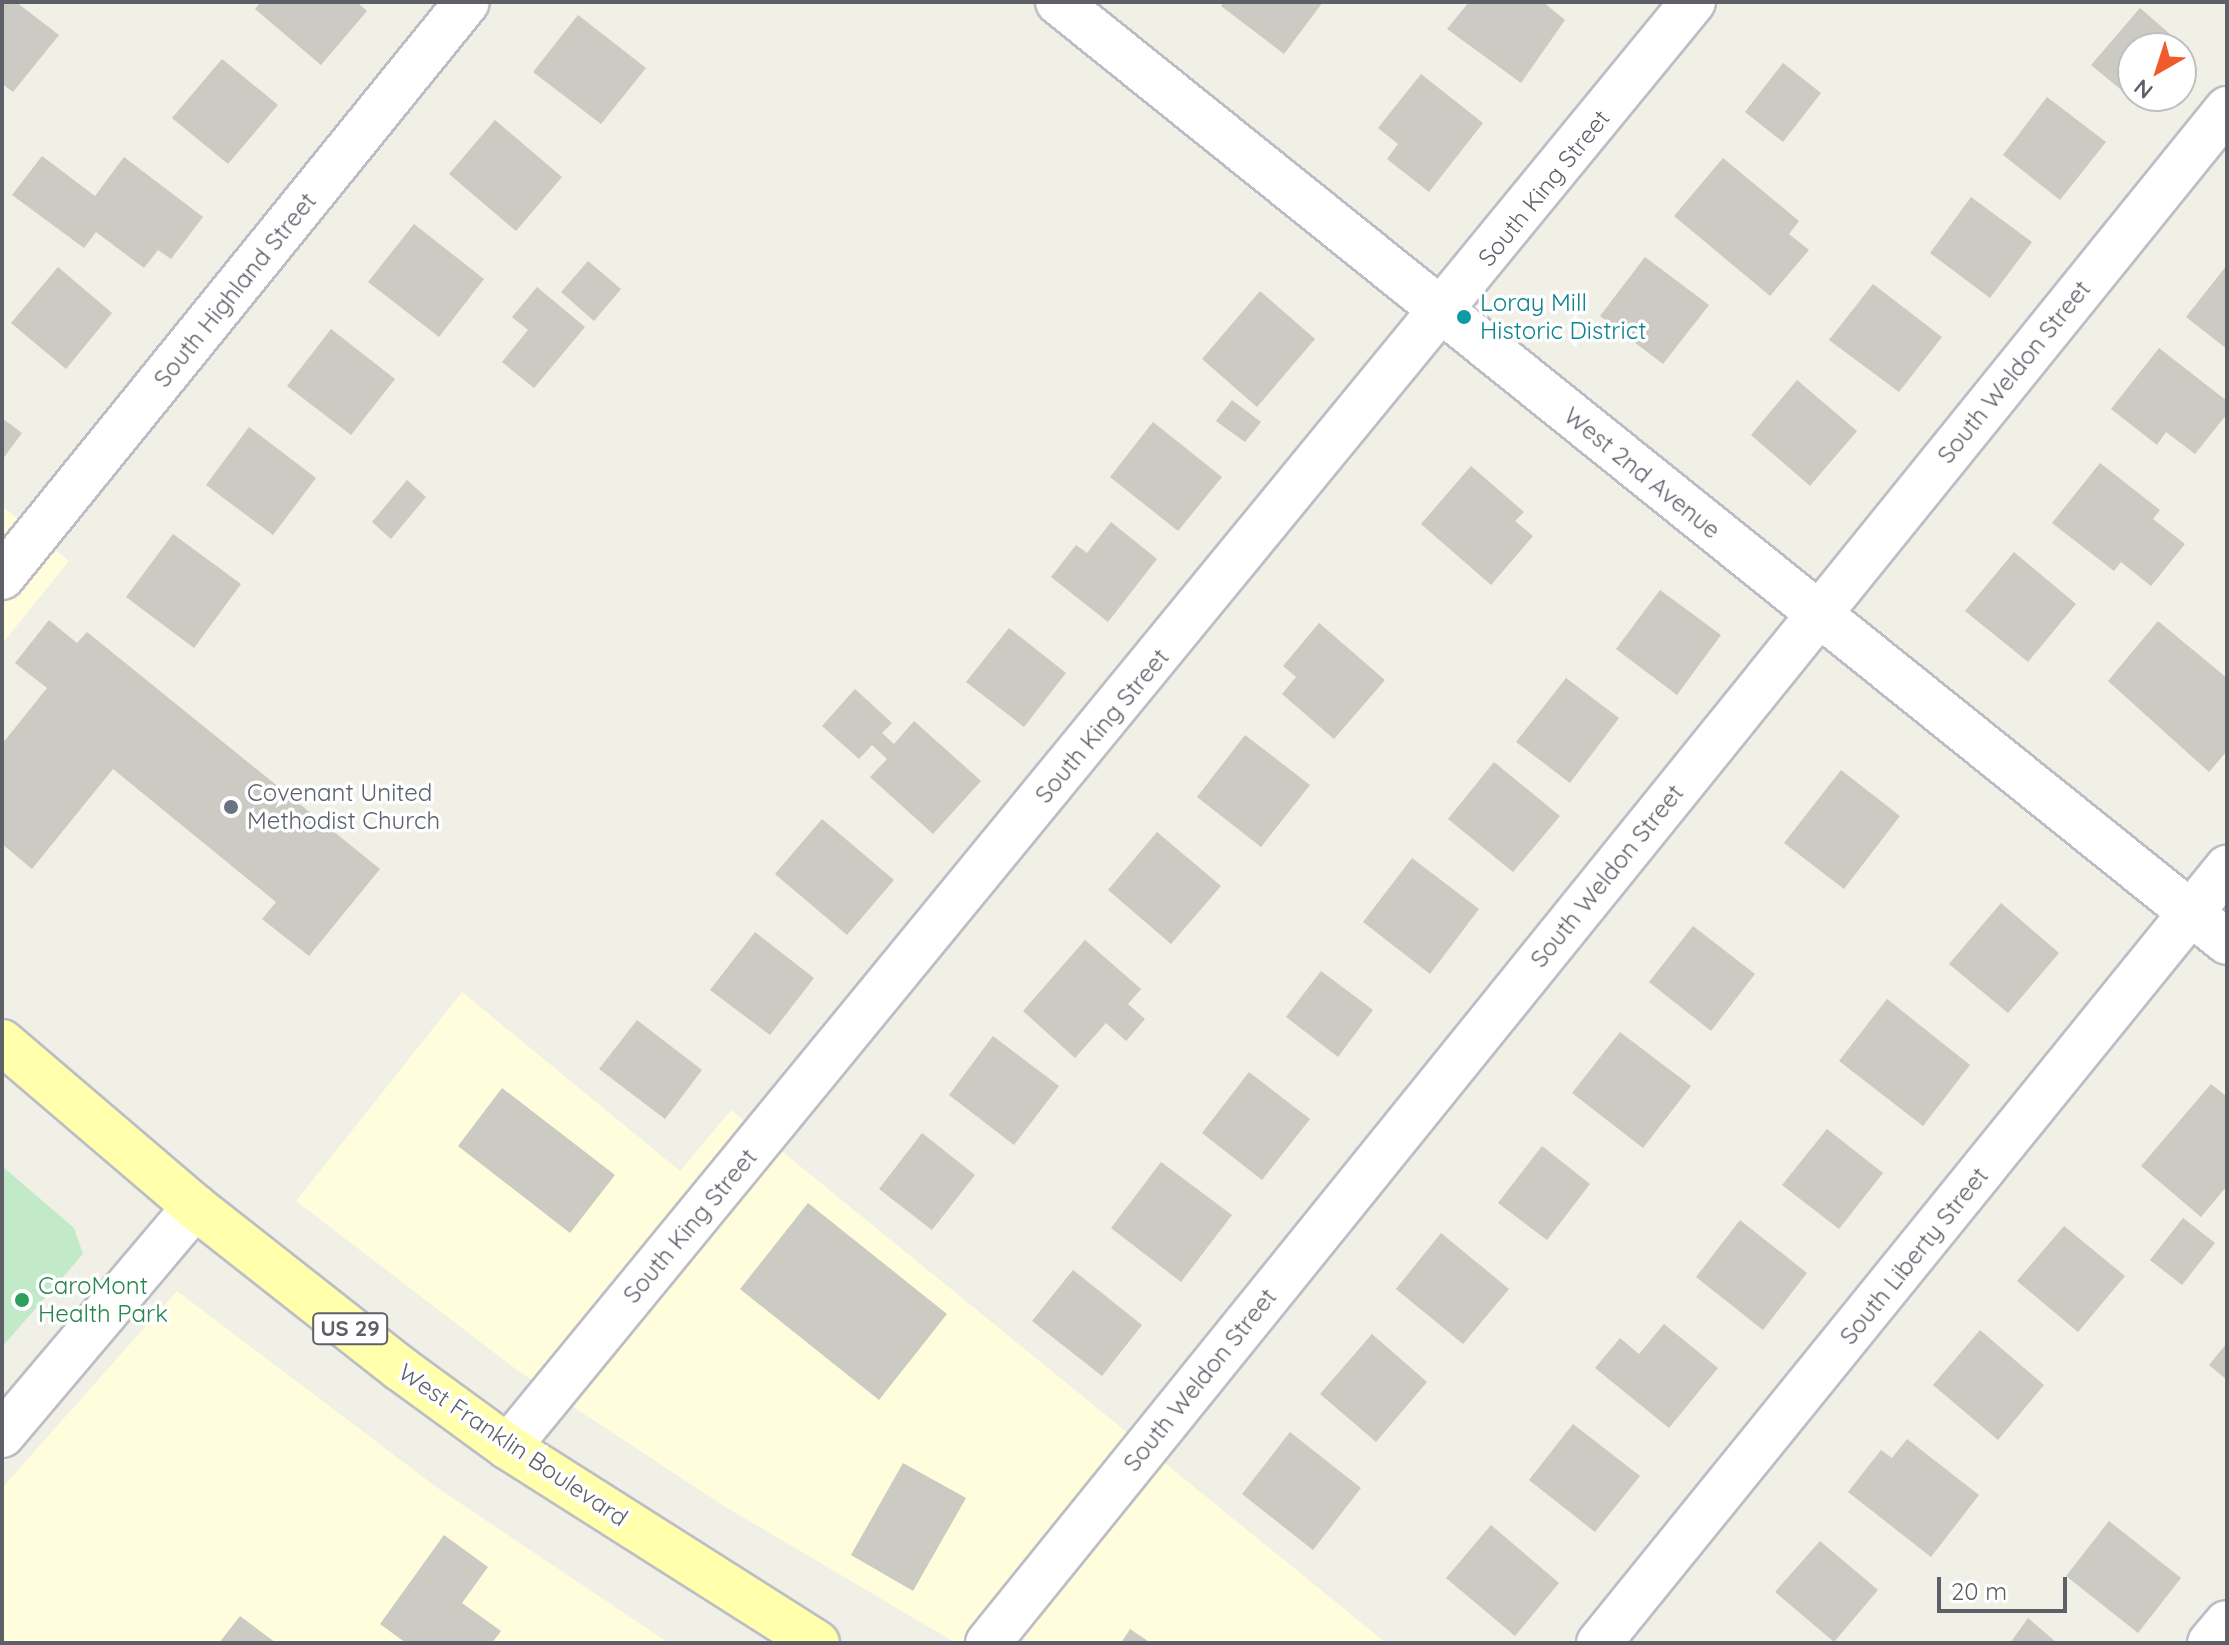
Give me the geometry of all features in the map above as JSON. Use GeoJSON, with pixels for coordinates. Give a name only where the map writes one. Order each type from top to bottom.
{"type":"FeatureCollection","features":[{"type":"Feature","properties":{"kind":"main road","name":"West Franklin Boulevard"},"geometry":{"type":"LineString","coordinates":[[2,1042],[195,1207],[508,1447],[817,1643]]}},
{"type":"Feature","properties":{"kind":"street","name":"South Highland Street"},"geometry":{"type":"LineString","coordinates":[[2,577],[467,2]]}},
{"type":"Feature","properties":{"kind":"street","name":"South King Street"},"geometry":{"type":"LineString","coordinates":[[508,1447],[1443,312],[1693,2]]}},
{"type":"Feature","properties":{"kind":"street","name":"West 2nd Avenue"},"geometry":{"type":"LineString","coordinates":[[1064,4],[2227,942]]}},
{"type":"Feature","properties":{"kind":"street","name":"South Weldon Street"},"geometry":{"type":"LineString","coordinates":[[988,1643],[2227,109]]}},
{"type":"Feature","properties":{"kind":"street","name":"South Liberty Street"},"geometry":{"type":"LineString","coordinates":[[1599,1643],[2227,868]]}},
{"type":"Feature","properties":{"kind":"street"},"geometry":{"type":"LineString","coordinates":[[2,1435],[195,1207]]}},
{"type":"Feature","properties":{"kind":"street"},"geometry":{"type":"LineString","coordinates":[[2210,1643],[2227,1623]]}},
{"type":"Feature","properties":{"kind":"shaded area"},"geometry":{"type":"Polygon","coordinates":[[[2,506],[69,561],[2,644],[2,506]]]}},
{"type":"Feature","properties":{"kind":"shaded area"},"geometry":{"type":"Polygon","coordinates":[[[462,992],[680,1171],[731,1110],[1386,1643],[956,1643],[724,1506],[517,1370],[296,1201],[462,992]]]}},
{"type":"Feature","properties":{"kind":"shaded area"},"geometry":{"type":"Polygon","coordinates":[[[177,1291],[439,1489],[669,1643],[2,1643],[2,1488],[177,1291]]]}},
{"type":"Feature","properties":{"kind":"green space","name":"CaroMont Health Park"},"geometry":{"type":"Polygon","coordinates":[[[2,1166],[74,1228],[83,1254],[2,1347],[2,1166]]]}},
{"type":"Feature","properties":{"kind":"building"},"geometry":{"type":"Polygon","coordinates":[[[2,2],[16,2],[59,35],[13,92],[2,84],[2,2]]]}},
{"type":"Feature","properties":{"kind":"building"},"geometry":{"type":"Polygon","coordinates":[[[261,2],[357,2],[367,11],[321,65],[255,9],[261,2]]]}},
{"type":"Feature","properties":{"kind":"building"},"geometry":{"type":"Polygon","coordinates":[[[1224,2],[1323,2],[1284,54],[1221,6],[1224,2]]]}},
{"type":"Feature","properties":{"kind":"building"},"geometry":{"type":"Polygon","coordinates":[[[1469,2],[1543,2],[1565,20],[1521,83],[1447,29],[1469,2]]]}},
{"type":"Feature","properties":{"kind":"building"},"geometry":{"type":"Polygon","coordinates":[[[2140,8],[2168,32],[2119,32],[2140,8]]]}},
{"type":"Feature","properties":{"kind":"building"},"geometry":{"type":"Polygon","coordinates":[[[578,15],[646,68],[601,124],[533,72],[578,15]]]}},
{"type":"Feature","properties":{"kind":"building"},"geometry":{"type":"Polygon","coordinates":[[[2117,35],[2117,86],[2091,65],[2117,35]]]}},
{"type":"Feature","properties":{"kind":"building"},"geometry":{"type":"Polygon","coordinates":[[[222,59],[278,105],[228,164],[172,118],[222,59]]]}},
{"type":"Feature","properties":{"kind":"building"},"geometry":{"type":"Polygon","coordinates":[[[1783,63],[1821,93],[1783,142],[1745,112],[1783,63]]]}},
{"type":"Feature","properties":{"kind":"building"},"geometry":{"type":"Polygon","coordinates":[[[1421,74],[1483,123],[1429,192],[1387,159],[1398,144],[1378,128],[1421,74]]]}},
{"type":"Feature","properties":{"kind":"building"},"geometry":{"type":"Polygon","coordinates":[[[2047,97],[2106,142],[2060,200],[2003,155],[2047,97]]]}},
{"type":"Feature","properties":{"kind":"building"},"geometry":{"type":"Polygon","coordinates":[[[495,120],[562,177],[516,231],[449,174],[495,120]]]}},
{"type":"Feature","properties":{"kind":"building"},"geometry":{"type":"Polygon","coordinates":[[[42,156],[95,196],[124,157],[203,217],[171,259],[158,250],[144,268],[96,232],[84,248],[12,195],[42,156]]]}},
{"type":"Feature","properties":{"kind":"building"},"geometry":{"type":"Polygon","coordinates":[[[1723,158],[1799,221],[1789,234],[1809,250],[1770,296],[1674,216],[1723,158]]]}},
{"type":"Feature","properties":{"kind":"building"},"geometry":{"type":"Polygon","coordinates":[[[1971,197],[2032,242],[1990,298],[1930,253],[1971,197]]]}},
{"type":"Feature","properties":{"kind":"building"},"geometry":{"type":"Polygon","coordinates":[[[414,224],[484,279],[439,337],[368,282],[414,224]]]}},
{"type":"Feature","properties":{"kind":"building"},"geometry":{"type":"Polygon","coordinates":[[[1645,257],[1709,305],[1663,364],[1600,316],[1645,257]]]}},
{"type":"Feature","properties":{"kind":"building"},"geometry":{"type":"Polygon","coordinates":[[[588,261],[621,289],[594,321],[561,292],[588,261]]]}},
{"type":"Feature","properties":{"kind":"building"},"geometry":{"type":"Polygon","coordinates":[[[2227,265],[2227,349],[2186,317],[2227,265]]]}},
{"type":"Feature","properties":{"kind":"building"},"geometry":{"type":"Polygon","coordinates":[[[58,267],[112,313],[66,369],[11,323],[58,267]]]}},
{"type":"Feature","properties":{"kind":"building"},"geometry":{"type":"Polygon","coordinates":[[[1873,284],[1942,337],[1899,392],[1829,340],[1873,284]]]}},
{"type":"Feature","properties":{"kind":"building"},"geometry":{"type":"Polygon","coordinates":[[[537,287],[585,327],[534,388],[502,362],[528,330],[512,317],[537,287]]]}},
{"type":"Feature","properties":{"kind":"building"},"geometry":{"type":"Polygon","coordinates":[[[1260,291],[1315,339],[1257,407],[1202,359],[1260,291]]]}},
{"type":"Feature","properties":{"kind":"building"},"geometry":{"type":"Polygon","coordinates":[[[331,329],[395,379],[351,435],[287,386],[331,329]]]}},
{"type":"Feature","properties":{"kind":"building"},"geometry":{"type":"Polygon","coordinates":[[[2159,348],[2227,401],[2227,414],[2195,454],[2166,432],[2157,445],[2111,409],[2159,348]]]}},
{"type":"Feature","properties":{"kind":"building"},"geometry":{"type":"Polygon","coordinates":[[[1797,380],[1857,431],[1810,486],[1751,435],[1797,380]]]}},
{"type":"Feature","properties":{"kind":"building"},"geometry":{"type":"Polygon","coordinates":[[[1232,400],[1261,422],[1245,442],[1216,421],[1232,400]]]}},
{"type":"Feature","properties":{"kind":"building"},"geometry":{"type":"Polygon","coordinates":[[[2,418],[22,433],[2,460],[2,418]]]}},
{"type":"Feature","properties":{"kind":"building"},"geometry":{"type":"Polygon","coordinates":[[[1153,422],[1222,477],[1178,531],[1110,477],[1153,422]]]}},
{"type":"Feature","properties":{"kind":"building"},"geometry":{"type":"Polygon","coordinates":[[[249,427],[316,478],[273,535],[206,485],[249,427]]]}},
{"type":"Feature","properties":{"kind":"building"},"geometry":{"type":"Polygon","coordinates":[[[2100,463],[2160,510],[2153,519],[2185,544],[2151,586],[2121,562],[2114,571],[2052,523],[2100,463]]]}},
{"type":"Feature","properties":{"kind":"building"},"geometry":{"type":"Polygon","coordinates":[[[1471,466],[1524,512],[1515,521],[1533,536],[1491,585],[1421,524],[1471,466]]]}},
{"type":"Feature","properties":{"kind":"building"},"geometry":{"type":"Polygon","coordinates":[[[407,480],[426,497],[391,539],[372,522],[407,480]]]}},
{"type":"Feature","properties":{"kind":"building"},"geometry":{"type":"Polygon","coordinates":[[[1111,522],[1157,559],[1108,622],[1051,577],[1076,545],[1087,553],[1111,522]]]}},
{"type":"Feature","properties":{"kind":"building"},"geometry":{"type":"Polygon","coordinates":[[[173,534],[241,584],[194,648],[126,597],[173,534]]]}},
{"type":"Feature","properties":{"kind":"building"},"geometry":{"type":"Polygon","coordinates":[[[2014,552],[2076,604],[2028,662],[1965,611],[2014,552]]]}},
{"type":"Feature","properties":{"kind":"building"},"geometry":{"type":"Polygon","coordinates":[[[1660,590],[1721,635],[1677,695],[1616,649],[1660,590]]]}},
{"type":"Feature","properties":{"kind":"building","name":"Covenant United Methodist Church"},"geometry":{"type":"Polygon","coordinates":[[[49,620],[77,643],[87,632],[380,869],[309,956],[262,919],[276,902],[113,769],[32,869],[2,844],[2,744],[47,688],[15,663],[49,620]]]}},
{"type":"Feature","properties":{"kind":"building"},"geometry":{"type":"Polygon","coordinates":[[[2158,621],[2227,678],[2227,751],[2209,772],[2108,681],[2158,621]]]}},
{"type":"Feature","properties":{"kind":"building"},"geometry":{"type":"Polygon","coordinates":[[[1319,623],[1385,680],[1334,739],[1282,694],[1296,677],[1283,666],[1319,623]]]}},
{"type":"Feature","properties":{"kind":"building"},"geometry":{"type":"Polygon","coordinates":[[[1009,628],[1066,673],[1024,727],[966,682],[1009,628]]]}},
{"type":"Feature","properties":{"kind":"building"},"geometry":{"type":"Polygon","coordinates":[[[1566,678],[1619,718],[1570,783],[1516,742],[1566,678]]]}},
{"type":"Feature","properties":{"kind":"building"},"geometry":{"type":"Polygon","coordinates":[[[855,689],[892,723],[882,733],[894,744],[914,721],[981,781],[933,834],[870,777],[887,759],[872,745],[859,759],[822,726],[855,689]]]}},
{"type":"Feature","properties":{"kind":"building"},"geometry":{"type":"Polygon","coordinates":[[[1245,735],[1310,785],[1261,847],[1197,797],[1245,735]]]}},
{"type":"Feature","properties":{"kind":"building"},"geometry":{"type":"Polygon","coordinates":[[[1494,762],[1560,816],[1513,872],[1448,819],[1494,762]]]}},
{"type":"Feature","properties":{"kind":"building"},"geometry":{"type":"Polygon","coordinates":[[[1841,770],[1900,816],[1844,889],[1784,843],[1841,770]]]}},
{"type":"Feature","properties":{"kind":"building"},"geometry":{"type":"Polygon","coordinates":[[[822,819],[894,880],[847,935],[775,874],[822,819]]]}},
{"type":"Feature","properties":{"kind":"building"},"geometry":{"type":"Polygon","coordinates":[[[1157,832],[1221,886],[1171,944],[1108,890],[1157,832]]]}},
{"type":"Feature","properties":{"kind":"building"},"geometry":{"type":"Polygon","coordinates":[[[1412,858],[1479,909],[1430,974],[1363,922],[1412,858]]]}},
{"type":"Feature","properties":{"kind":"building"},"geometry":{"type":"Polygon","coordinates":[[[2001,903],[2059,953],[2008,1013],[1949,964],[2001,903]]]}},
{"type":"Feature","properties":{"kind":"building"},"geometry":{"type":"Polygon","coordinates":[[[1693,926],[1755,974],[1711,1031],[1649,982],[1693,926]]]}},
{"type":"Feature","properties":{"kind":"building"},"geometry":{"type":"Polygon","coordinates":[[[755,932],[814,978],[770,1035],[710,990],[755,932]]]}},
{"type":"Feature","properties":{"kind":"building"},"geometry":{"type":"Polygon","coordinates":[[[1085,940],[1141,989],[1128,1004],[1145,1019],[1126,1041],[1106,1023],[1075,1058],[1023,1011],[1085,940]]]}},
{"type":"Feature","properties":{"kind":"building"},"geometry":{"type":"Polygon","coordinates":[[[1321,971],[1373,1010],[1338,1057],[1286,1017],[1321,971]]]}},
{"type":"Feature","properties":{"kind":"building"},"geometry":{"type":"Polygon","coordinates":[[[1887,999],[1970,1065],[1923,1126],[1839,1061],[1887,999]]]}},
{"type":"Feature","properties":{"kind":"building"},"geometry":{"type":"Polygon","coordinates":[[[637,1020],[702,1070],[665,1119],[599,1069],[637,1020]]]}},
{"type":"Feature","properties":{"kind":"building"},"geometry":{"type":"Polygon","coordinates":[[[1620,1032],[1691,1086],[1643,1148],[1572,1093],[1620,1032]]]}},
{"type":"Feature","properties":{"kind":"building"},"geometry":{"type":"Polygon","coordinates":[[[993,1036],[1059,1086],[1014,1145],[949,1095],[993,1036]]]}},
{"type":"Feature","properties":{"kind":"building"},"geometry":{"type":"Polygon","coordinates":[[[1249,1072],[1310,1119],[1262,1180],[1202,1133],[1249,1072]]]}},
{"type":"Feature","properties":{"kind":"building"},"geometry":{"type":"Polygon","coordinates":[[[2211,1084],[2227,1097],[2227,1186],[2201,1217],[2141,1166],[2211,1084]]]}},
{"type":"Feature","properties":{"kind":"building"},"geometry":{"type":"Polygon","coordinates":[[[502,1088],[615,1175],[570,1233],[458,1146],[502,1088]]]}},
{"type":"Feature","properties":{"kind":"building"},"geometry":{"type":"Polygon","coordinates":[[[1827,1129],[1883,1173],[1839,1229],[1782,1185],[1827,1129]]]}},
{"type":"Feature","properties":{"kind":"building"},"geometry":{"type":"Polygon","coordinates":[[[922,1133],[975,1175],[932,1230],[879,1189],[922,1133]]]}},
{"type":"Feature","properties":{"kind":"building"},"geometry":{"type":"Polygon","coordinates":[[[1542,1146],[1590,1184],[1547,1240],[1498,1203],[1542,1146]]]}},
{"type":"Feature","properties":{"kind":"building"},"geometry":{"type":"Polygon","coordinates":[[[1161,1162],[1232,1215],[1181,1282],[1111,1228],[1161,1162]]]}},
{"type":"Feature","properties":{"kind":"building"},"geometry":{"type":"Polygon","coordinates":[[[808,1203],[947,1314],[879,1400],[740,1289],[808,1203]]]}},
{"type":"Feature","properties":{"kind":"building"},"geometry":{"type":"Polygon","coordinates":[[[2183,1218],[2215,1243],[2182,1285],[2150,1260],[2183,1218]]]}},
{"type":"Feature","properties":{"kind":"building"},"geometry":{"type":"Polygon","coordinates":[[[1740,1220],[1807,1273],[1763,1330],[1696,1277],[1740,1220]]]}},
{"type":"Feature","properties":{"kind":"building"},"geometry":{"type":"Polygon","coordinates":[[[2064,1226],[2125,1276],[2078,1332],[2017,1281],[2064,1226]]]}},
{"type":"Feature","properties":{"kind":"building"},"geometry":{"type":"Polygon","coordinates":[[[1441,1233],[1509,1289],[1463,1344],[1396,1289],[1441,1233]]]}},
{"type":"Feature","properties":{"kind":"building"},"geometry":{"type":"Polygon","coordinates":[[[1073,1270],[1142,1325],[1102,1376],[1032,1321],[1073,1270]]]}},
{"type":"Feature","properties":{"kind":"building"},"geometry":{"type":"Polygon","coordinates":[[[1664,1324],[1718,1368],[1669,1428],[1595,1368],[1620,1338],[1639,1354],[1664,1324]]]}},
{"type":"Feature","properties":{"kind":"building"},"geometry":{"type":"Polygon","coordinates":[[[1980,1330],[2044,1385],[1998,1440],[1933,1385],[1980,1330]]]}},
{"type":"Feature","properties":{"kind":"building"},"geometry":{"type":"Polygon","coordinates":[[[1372,1334],[1427,1382],[1376,1442],[1320,1394],[1372,1334]]]}},
{"type":"Feature","properties":{"kind":"building"},"geometry":{"type":"Polygon","coordinates":[[[2227,1343],[2227,1380],[2209,1365],[2227,1343]]]}},
{"type":"Feature","properties":{"kind":"building"},"geometry":{"type":"Polygon","coordinates":[[[1573,1424],[1640,1476],[1595,1532],[1529,1480],[1573,1424]]]}},
{"type":"Feature","properties":{"kind":"building"},"geometry":{"type":"Polygon","coordinates":[[[1290,1432],[1361,1488],[1313,1550],[1242,1494],[1290,1432]]]}},
{"type":"Feature","properties":{"kind":"building"},"geometry":{"type":"Polygon","coordinates":[[[1907,1439],[1979,1495],[1931,1557],[1848,1492],[1881,1450],[1892,1458],[1907,1439]]]}},
{"type":"Feature","properties":{"kind":"building"},"geometry":{"type":"Polygon","coordinates":[[[903,1463],[966,1498],[913,1591],[851,1555],[903,1463]]]}},
{"type":"Feature","properties":{"kind":"building"},"geometry":{"type":"Polygon","coordinates":[[[2109,1521],[2181,1578],[2138,1633],[2066,1576],[2109,1521]]]}},
{"type":"Feature","properties":{"kind":"building"},"geometry":{"type":"Polygon","coordinates":[[[1491,1525],[1559,1583],[1515,1636],[1446,1578],[1491,1525]]]}},
{"type":"Feature","properties":{"kind":"building"},"geometry":{"type":"Polygon","coordinates":[[[444,1535],[488,1567],[462,1603],[501,1631],[492,1643],[406,1643],[380,1624],[444,1535]]]}},
{"type":"Feature","properties":{"kind":"building"},"geometry":{"type":"Polygon","coordinates":[[[1820,1541],[1878,1590],[1834,1642],[1775,1592],[1820,1541]]]}},
{"type":"Feature","properties":{"kind":"building"},"geometry":{"type":"Polygon","coordinates":[[[240,1616],[276,1643],[219,1643],[240,1616]]]}},
{"type":"Feature","properties":{"kind":"building"},"geometry":{"type":"Polygon","coordinates":[[[2028,1618],[2057,1643],[2010,1643],[2028,1618]]]}},
{"type":"Feature","properties":{"kind":"building"},"geometry":{"type":"Polygon","coordinates":[[[1130,1629],[1151,1643],[1121,1643],[1130,1629]]]}},
{"type":"Feature","properties":{"kind":"place","name":"Loray Mill Historic District"},"geometry":{"type":"Point","coordinates":[1464,317]}},
{"type":"Feature","properties":{"kind":"place","name":"Covenant United Methodist Church"},"geometry":{"type":"Point","coordinates":[231,807]}},
{"type":"Feature","properties":{"kind":"place","name":"CaroMont Health Park"},"geometry":{"type":"Point","coordinates":[22,1300]}}]}
